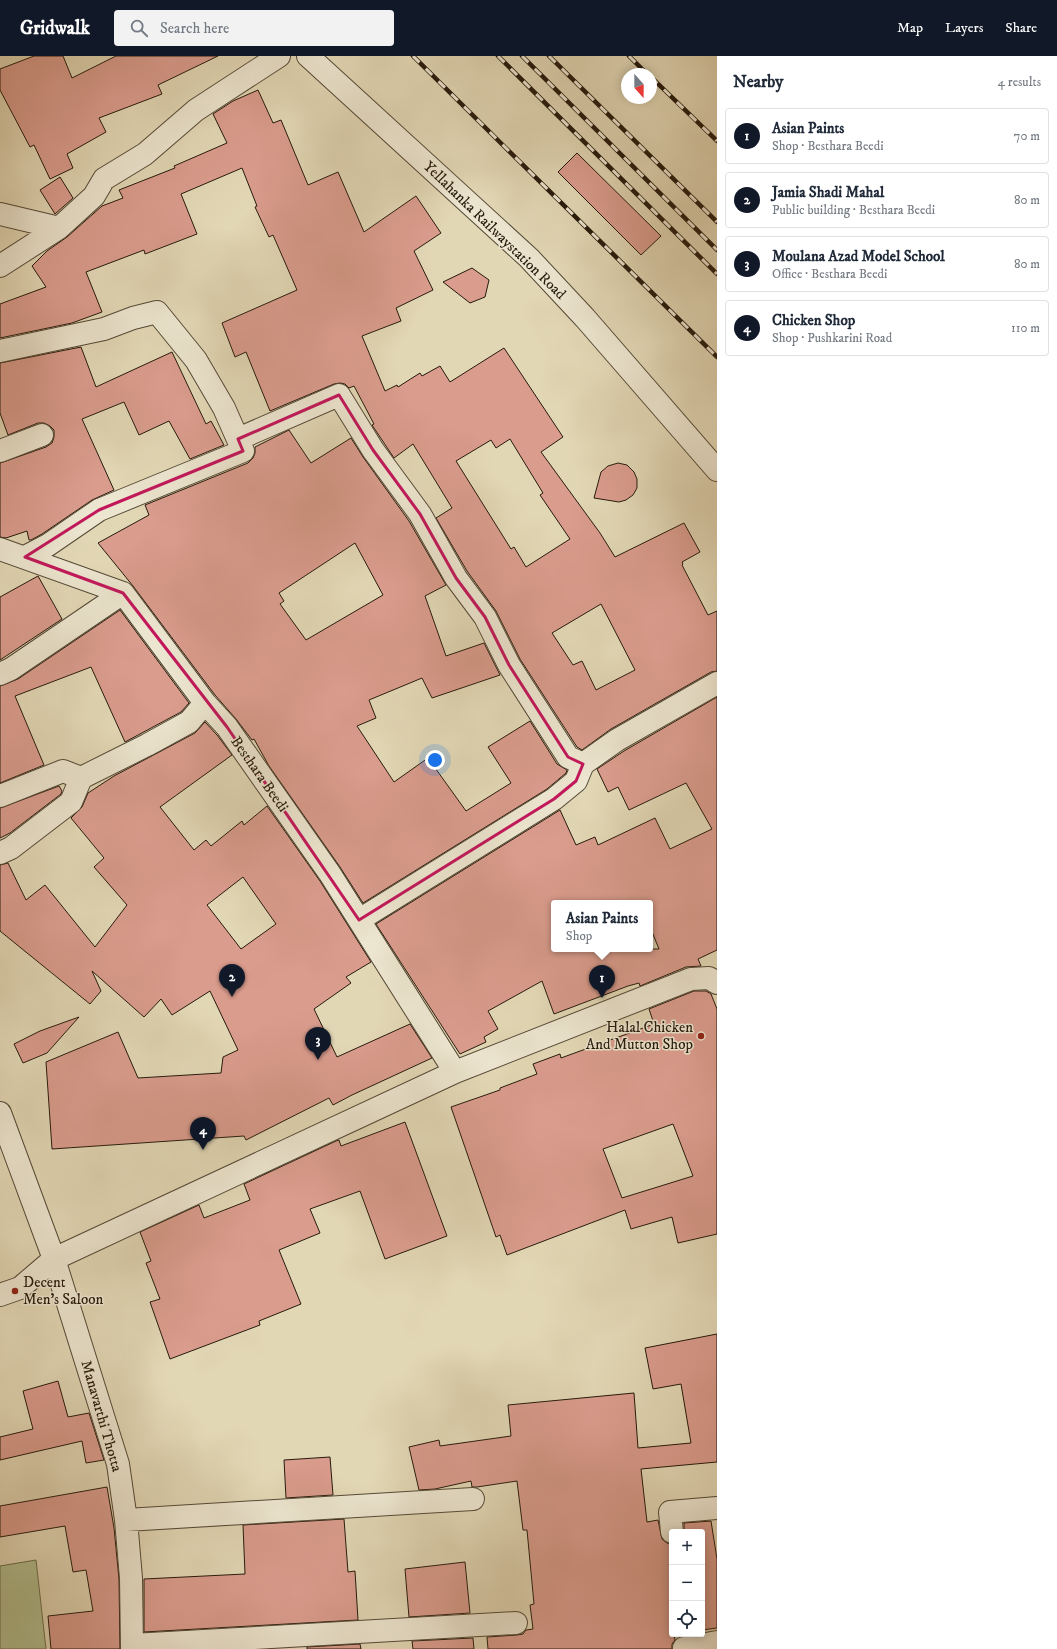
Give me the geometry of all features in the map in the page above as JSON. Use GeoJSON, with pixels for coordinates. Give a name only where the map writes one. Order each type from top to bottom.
{"type":"FeatureCollection","features":[{"type":"Feature","properties":{"kind":"street"},"geometry":{"type":"LineString","coordinates":[[0,266],[59,228],[94,196],[104,179],[145,154],[173,128],[196,110],[279,56]]}},
{"type":"Feature","properties":{"kind":"street","name":"Yellahanka Railwaystation Road"},"geometry":{"type":"LineString","coordinates":[[308,56],[529,258],[585,318],[717,470]]}},
{"type":"Feature","properties":{"kind":"street"},"geometry":{"type":"LineString","coordinates":[[0,214],[59,228]]}},
{"type":"Feature","properties":{"kind":"street"},"geometry":{"type":"LineString","coordinates":[[0,351],[104,329],[133,318],[157,312],[196,360],[224,408],[243,451],[99,510],[48,545],[25,557]]}},
{"type":"Feature","properties":{"kind":"street"},"geometry":{"type":"LineString","coordinates":[[238,439],[339,395],[373,450],[420,514],[456,578],[485,617],[509,665],[568,757],[583,764]]}},
{"type":"Feature","properties":{"kind":"street"},"geometry":{"type":"LineString","coordinates":[[0,451],[42,435]]}},
{"type":"Feature","properties":{"kind":"street"},"geometry":{"type":"LineString","coordinates":[[0,549],[123,594]]}},
{"type":"Feature","properties":{"kind":"street"},"geometry":{"type":"LineString","coordinates":[[0,674],[11,669],[123,594]]}},
{"type":"Feature","properties":{"kind":"street","name":"Besthara Beedi"},"geometry":{"type":"LineString","coordinates":[[123,594],[205,703],[227,727],[330,874],[455,1072]]}},
{"type":"Feature","properties":{"kind":"street"},"geometry":{"type":"LineString","coordinates":[[359,920],[554,799],[576,781],[583,764],[617,740],[717,683]]}},
{"type":"Feature","properties":{"kind":"street"},"geometry":{"type":"LineString","coordinates":[[0,853],[10,848],[71,802],[81,778],[147,746],[189,722],[205,703]]}},
{"type":"Feature","properties":{"kind":"street"},"geometry":{"type":"LineString","coordinates":[[0,796],[63,770],[81,778]]}},
{"type":"Feature","properties":{"kind":"street"},"geometry":{"type":"LineString","coordinates":[[0,1295],[20,1288],[54,1259],[455,1072],[691,979],[714,978]]}},
{"type":"Feature","properties":{"kind":"street","name":"Manavarthi Thotta"},"geometry":{"type":"LineString","coordinates":[[0,1113],[54,1259],[118,1464],[126,1520],[131,1578],[132,1647]]}},
{"type":"Feature","properties":{"kind":"street"},"geometry":{"type":"LineString","coordinates":[[126,1520],[473,1499]]}},
{"type":"Feature","properties":{"kind":"street"},"geometry":{"type":"LineString","coordinates":[[672,1529],[670,1512],[717,1508]]}},
{"type":"Feature","properties":{"kind":"street"},"geometry":{"type":"LineString","coordinates":[[132,1647],[516,1623]]}},
{"type":"Feature","properties":{"kind":"street"},"geometry":{"type":"LineString","coordinates":[[683,1644],[717,1642]]}},
{"type":"Feature","properties":{"kind":"highlighted area"},"geometry":{"type":"Polygon","coordinates":[[[339,395],[373,450],[420,514],[456,578],[485,617],[509,665],[568,757],[583,764],[576,781],[554,799],[359,920],[227,727],[123,593],[25,557],[99,510],[243,451],[238,439],[339,395]]]}},
{"type":"Feature","properties":{"kind":"green space"},"geometry":{"type":"Polygon","coordinates":[[[36,1560],[46,1649],[0,1649],[0,1566],[36,1560]]]}},
{"type":"Feature","properties":{"kind":"building"},"geometry":{"type":"Polygon","coordinates":[[[34,56],[63,56],[72,78],[116,56],[218,56],[158,85],[162,94],[99,118],[106,132],[67,154],[73,168],[50,179],[34,145],[30,147],[0,90],[0,69],[34,56]]]}},
{"type":"Feature","properties":{"kind":"building"},"geometry":{"type":"Polygon","coordinates":[[[258,90],[273,123],[281,120],[308,185],[338,172],[364,232],[416,196],[441,233],[414,251],[433,290],[396,308],[401,321],[362,336],[385,391],[397,385],[398,387],[420,373],[422,376],[440,366],[450,382],[504,348],[563,437],[541,452],[600,533],[615,557],[684,523],[700,552],[682,562],[682,565],[708,615],[717,611],[717,671],[711,672],[611,729],[582,750],[577,747],[520,659],[496,611],[467,571],[436,518],[452,508],[413,444],[394,458],[372,425],[374,424],[354,386],[349,388],[345,384],[334,384],[270,411],[246,352],[235,357],[222,323],[297,290],[273,235],[269,237],[255,207],[257,206],[242,168],[181,194],[197,234],[145,254],[144,250],[86,272],[102,312],[72,323],[0,338],[0,304],[46,287],[32,266],[47,251],[67,237],[102,206],[123,198],[119,190],[175,168],[174,166],[227,143],[213,114],[233,101],[258,90]],[[510,439],[496,448],[491,440],[456,461],[511,549],[514,547],[526,567],[570,539],[540,495],[543,493],[510,439]],[[601,604],[552,633],[573,665],[582,661],[596,690],[635,670],[601,604]]]}},
{"type":"Feature","properties":{"kind":"building"},"geometry":{"type":"Polygon","coordinates":[[[577,153],[661,236],[641,255],[558,172],[577,153]]]}},
{"type":"Feature","properties":{"kind":"building"},"geometry":{"type":"Polygon","coordinates":[[[60,177],[73,198],[55,214],[40,190],[60,177]]]}},
{"type":"Feature","properties":{"kind":"building"},"geometry":{"type":"Polygon","coordinates":[[[472,268],[489,280],[485,297],[470,303],[443,282],[472,268]]]}},
{"type":"Feature","properties":{"kind":"building"},"geometry":{"type":"Polygon","coordinates":[[[81,347],[96,387],[172,352],[206,424],[211,421],[224,445],[190,459],[169,421],[139,435],[124,402],[82,419],[114,490],[92,500],[31,540],[29,540],[27,531],[6,538],[0,537],[0,463],[46,447],[52,443],[54,430],[44,423],[38,423],[8,435],[0,413],[0,363],[81,347]]]}},
{"type":"Feature","properties":{"kind":"building"},"geometry":{"type":"Polygon","coordinates":[[[289,430],[311,463],[351,438],[409,521],[446,585],[425,596],[446,656],[484,643],[500,675],[432,698],[422,678],[369,700],[376,718],[357,726],[394,782],[428,758],[466,811],[511,783],[488,747],[530,721],[557,764],[567,770],[566,773],[547,789],[363,903],[340,867],[269,766],[254,739],[252,740],[215,695],[133,586],[98,543],[149,515],[145,505],[248,463],[253,458],[255,447],[289,430]],[[355,543],[279,593],[284,601],[280,604],[306,640],[383,595],[355,543]]]}},
{"type":"Feature","properties":{"kind":"building"},"geometry":{"type":"Polygon","coordinates":[[[618,463],[627,465],[634,472],[637,479],[637,488],[633,495],[626,500],[619,502],[594,498],[601,472],[608,466],[618,463]]]}},
{"type":"Feature","properties":{"kind":"building"},"geometry":{"type":"Polygon","coordinates":[[[38,576],[62,619],[0,660],[0,597],[38,576]]]}},
{"type":"Feature","properties":{"kind":"building"},"geometry":{"type":"Polygon","coordinates":[[[120,610],[189,703],[181,712],[125,742],[91,667],[15,696],[44,765],[0,783],[0,686],[18,679],[120,610]]]}},
{"type":"Feature","properties":{"kind":"building"},"geometry":{"type":"Polygon","coordinates":[[[717,697],[717,950],[698,959],[701,966],[686,967],[640,986],[639,983],[628,986],[554,1014],[542,981],[488,1011],[498,1029],[484,1037],[486,1042],[460,1054],[376,924],[560,810],[576,845],[595,837],[598,845],[655,818],[670,849],[712,829],[686,783],[629,810],[618,787],[608,792],[597,769],[624,751],[717,697]]]}},
{"type":"Feature","properties":{"kind":"building"},"geometry":{"type":"Polygon","coordinates":[[[205,722],[232,755],[160,807],[194,850],[206,840],[211,846],[242,821],[244,825],[267,806],[320,881],[371,962],[346,977],[351,983],[314,1009],[337,1057],[410,1024],[432,1058],[333,1105],[329,1098],[246,1140],[244,1136],[52,1149],[46,1062],[118,1032],[138,1078],[221,1073],[223,1057],[238,1050],[210,991],[172,1015],[161,999],[144,1017],[92,971],[101,991],[90,1004],[0,931],[0,865],[8,863],[26,900],[45,885],[95,947],[127,905],[94,867],[104,858],[71,818],[82,807],[88,793],[114,776],[195,733],[205,722]],[[243,877],[207,905],[241,949],[276,924],[243,877]]]}},
{"type":"Feature","properties":{"kind":"building"},"geometry":{"type":"Polygon","coordinates":[[[59,786],[62,791],[61,794],[10,833],[0,838],[0,808],[59,786]]]}},
{"type":"Feature","properties":{"kind":"building"},"geometry":{"type":"Polygon","coordinates":[[[694,991],[706,991],[711,994],[717,1009],[717,1234],[678,1243],[672,1217],[631,1229],[625,1210],[507,1255],[500,1235],[496,1237],[451,1107],[500,1090],[500,1088],[537,1074],[533,1064],[560,1054],[561,1058],[654,1024],[649,1009],[694,991]],[[673,1124],[603,1149],[622,1198],[693,1176],[673,1124]]]}},
{"type":"Feature","properties":{"kind":"building"},"geometry":{"type":"Polygon","coordinates":[[[79,1017],[47,1053],[23,1063],[14,1044],[40,1031],[79,1017]]]}},
{"type":"Feature","properties":{"kind":"building"},"geometry":{"type":"Polygon","coordinates":[[[405,1122],[447,1236],[385,1259],[360,1191],[310,1209],[320,1233],[279,1250],[301,1304],[259,1321],[260,1325],[170,1359],[150,1302],[160,1299],[146,1263],[151,1261],[140,1232],[199,1205],[204,1218],[250,1200],[244,1184],[336,1141],[339,1140],[341,1146],[405,1122]]]}},
{"type":"Feature","properties":{"kind":"building"},"geometry":{"type":"Polygon","coordinates":[[[717,1334],[717,1462],[641,1469],[647,1522],[658,1520],[662,1539],[669,1543],[669,1637],[674,1637],[675,1640],[672,1644],[672,1649],[488,1649],[487,1637],[523,1634],[526,1630],[533,1629],[530,1605],[534,1604],[527,1530],[523,1530],[517,1481],[472,1487],[471,1481],[435,1489],[419,1490],[409,1447],[439,1440],[440,1446],[511,1436],[508,1405],[634,1393],[638,1448],[691,1443],[681,1384],[653,1389],[645,1348],[717,1334]]]}},
{"type":"Feature","properties":{"kind":"building"},"geometry":{"type":"Polygon","coordinates":[[[58,1381],[68,1417],[89,1413],[104,1460],[86,1463],[82,1441],[0,1460],[0,1437],[33,1429],[23,1391],[58,1381]]]}},
{"type":"Feature","properties":{"kind":"building"},"geometry":{"type":"Polygon","coordinates":[[[330,1457],[333,1495],[286,1498],[284,1460],[330,1457]]]}},
{"type":"Feature","properties":{"kind":"building"},"geometry":{"type":"Polygon","coordinates":[[[107,1487],[114,1528],[119,1579],[120,1649],[51,1649],[48,1616],[93,1611],[86,1570],[73,1572],[65,1526],[0,1537],[0,1506],[107,1487]]]}},
{"type":"Feature","properties":{"kind":"building"},"geometry":{"type":"Polygon","coordinates":[[[344,1519],[348,1572],[355,1571],[358,1620],[144,1632],[144,1579],[245,1574],[243,1525],[344,1519]]]}},
{"type":"Feature","properties":{"kind":"building"},"geometry":{"type":"Polygon","coordinates":[[[711,1521],[717,1559],[717,1628],[705,1630],[705,1529],[684,1529],[684,1523],[711,1521]]]}},
{"type":"Feature","properties":{"kind":"building"},"geometry":{"type":"Polygon","coordinates":[[[465,1562],[470,1613],[409,1617],[405,1569],[465,1562]]]}},
{"type":"Feature","properties":{"kind":"building"},"geometry":{"type":"Polygon","coordinates":[[[473,1638],[474,1649],[413,1649],[412,1641],[473,1638]]]}},
{"type":"Feature","properties":{"kind":"building"},"geometry":{"type":"Polygon","coordinates":[[[360,1644],[361,1649],[307,1649],[307,1647],[360,1644]]]}},
{"type":"Feature","properties":{"kind":"railway"},"geometry":{"type":"LineString","coordinates":[[413,56],[717,357]]}},
{"type":"Feature","properties":{"kind":"railway"},"geometry":{"type":"LineString","coordinates":[[498,56],[717,274]]}},
{"type":"Feature","properties":{"kind":"railway"},"geometry":{"type":"LineString","coordinates":[[522,56],[717,250]]}},
{"type":"Feature","properties":{"kind":"railway"},"geometry":{"type":"LineString","coordinates":[[549,56],[717,222]]}},
{"type":"Feature","properties":{"kind":"railway"},"geometry":{"type":"LineString","coordinates":[[629,56],[641,68]]}},
{"type":"Feature","properties":{"kind":"railway"},"geometry":{"type":"LineString","coordinates":[[657,83],[717,141]]}},
{"type":"Feature","properties":{"kind":"place","name":"Jamia Shadi Mahal"},"geometry":{"type":"Point","coordinates":[232,997]}},
{"type":"Feature","properties":{"kind":"place","name":"Asian Paints"},"geometry":{"type":"Point","coordinates":[602,998]}},
{"type":"Feature","properties":{"kind":"place","name":"Halal Chicken And Mutton Shop"},"geometry":{"type":"Point","coordinates":[701,1036]}},
{"type":"Feature","properties":{"kind":"place","name":"Moulana Azad Model School"},"geometry":{"type":"Point","coordinates":[318,1060]}},
{"type":"Feature","properties":{"kind":"place","name":"Chicken Shop"},"geometry":{"type":"Point","coordinates":[203,1150]}},
{"type":"Feature","properties":{"kind":"place","name":"Decent Men's Saloon"},"geometry":{"type":"Point","coordinates":[15,1291]}}]}
